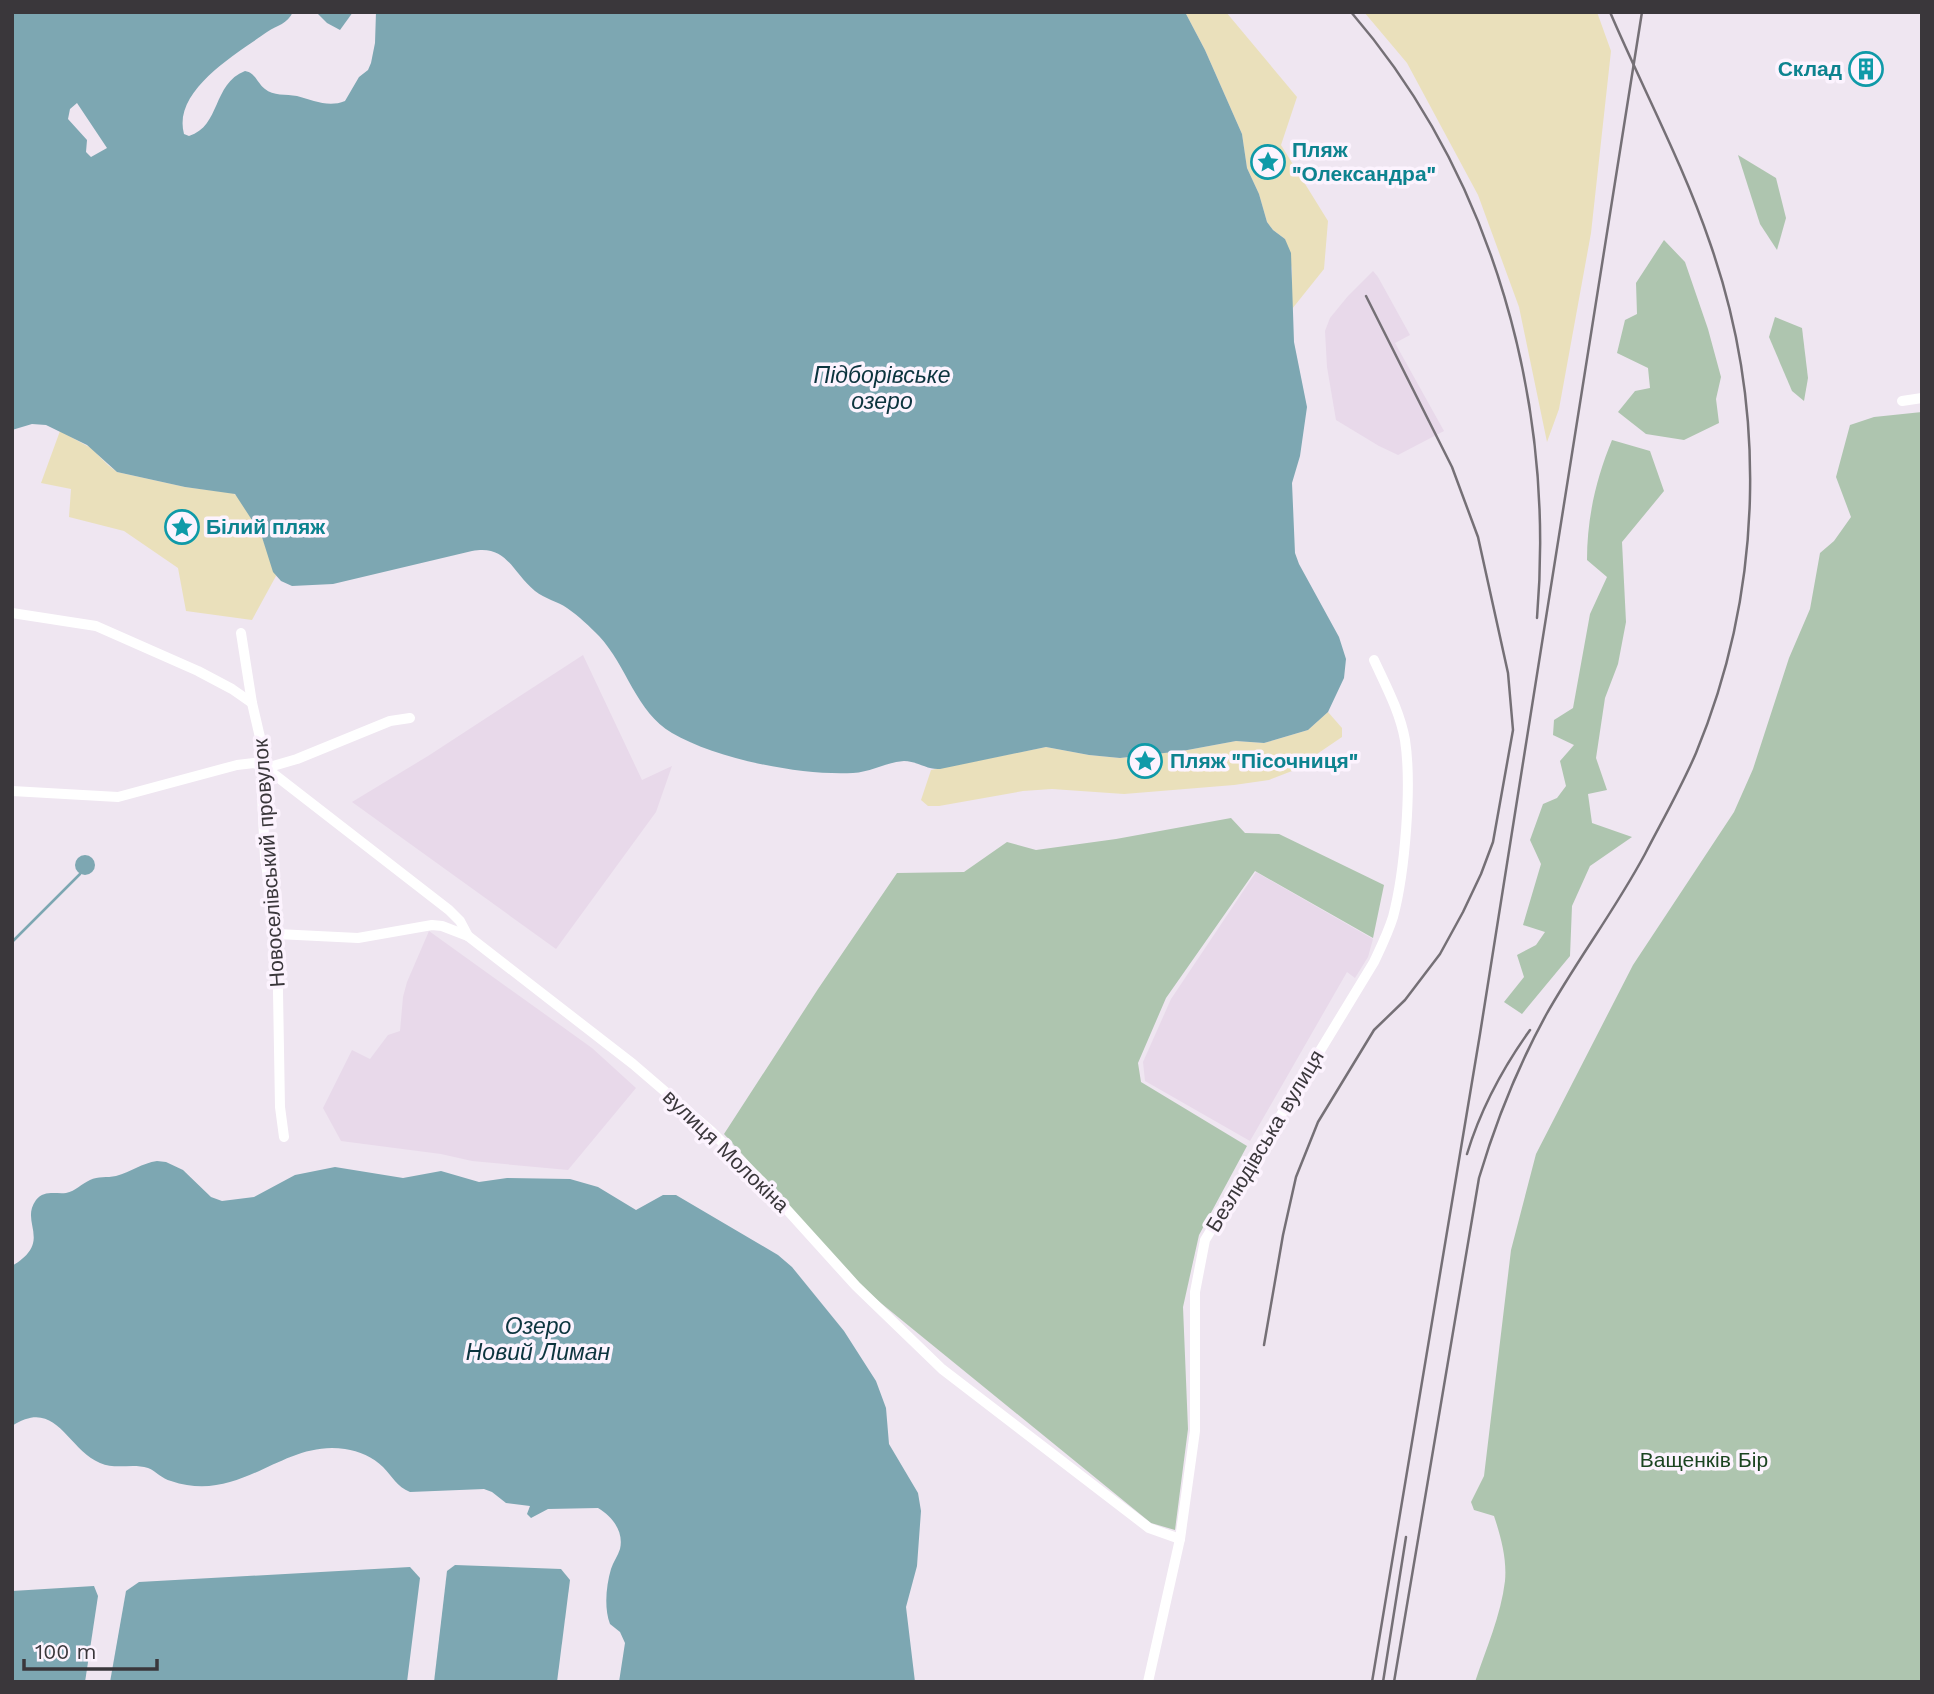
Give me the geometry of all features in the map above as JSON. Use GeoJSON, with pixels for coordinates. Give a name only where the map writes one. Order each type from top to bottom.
{"type":"FeatureCollection","features":[{"type":"Feature","properties":{"kind":"street"},"geometry":{"type":"LineString","coordinates":[[1902,401],[1922,398]]}},
{"type":"Feature","properties":{"kind":"street"},"geometry":{"type":"LineString","coordinates":[[12,613],[96,626],[198,671],[252,703]]}},
{"type":"Feature","properties":{"kind":"street","name":"Новоселівський провулок"},"geometry":{"type":"LineString","coordinates":[[241,633],[266,768],[262,794],[265,858],[277,934],[284,1137]]}},
{"type":"Feature","properties":{"kind":"street","name":"Безлюдівська вулиця"},"geometry":{"type":"LineString","coordinates":[[1148,1682],[1180,1539],[1195,1432],[1195,1292],[1205,1240],[1374,962],[1394,914],[1403,856],[1407,793],[1406,755],[1401,723],[1374,660]]}},
{"type":"Feature","properties":{"kind":"street"},"geometry":{"type":"LineString","coordinates":[[12,790],[118,797],[237,765],[254,763],[266,768],[297,759],[390,721],[410,718]]}},
{"type":"Feature","properties":{"kind":"street","name":"вулиця Молокіна"},"geometry":{"type":"LineString","coordinates":[[266,768],[449,910],[460,921],[468,936],[633,1064],[704,1125],[761,1181],[856,1286],[949,1375],[1149,1528],[1180,1539]]}},
{"type":"Feature","properties":{"kind":"street"},"geometry":{"type":"LineString","coordinates":[[277,934],[358,938],[432,925],[468,936]]}},
{"type":"Feature","properties":{"kind":"shaded area"},"geometry":{"type":"Polygon","coordinates":[[[1373,271],[1410,335],[1395,343],[1444,431],[1398,455],[1336,420],[1327,367],[1325,331],[1330,318],[1373,271]]]}},
{"type":"Feature","properties":{"kind":"shaded area"},"geometry":{"type":"Polygon","coordinates":[[[583,655],[642,780],[672,766],[656,812],[556,949],[352,802],[583,655]]]}},
{"type":"Feature","properties":{"kind":"shaded area"},"geometry":{"type":"Polygon","coordinates":[[[1256,872],[1373,939],[1368,957],[1355,978],[1347,972],[1250,1141],[1145,1081],[1143,1062],[1171,999],[1256,872]]]}},
{"type":"Feature","properties":{"kind":"shaded area"},"geometry":{"type":"Polygon","coordinates":[[[429,931],[592,1048],[636,1088],[568,1170],[472,1161],[441,1154],[341,1141],[323,1108],[352,1050],[370,1059],[388,1035],[400,1031],[407,982],[429,931]]]}},
{"type":"Feature","properties":{"kind":"green space"},"geometry":{"type":"Polygon","coordinates":[[[1738,155],[1776,178],[1786,218],[1777,250],[1760,224],[1738,155]]]}},
{"type":"Feature","properties":{"kind":"green space"},"geometry":{"type":"Polygon","coordinates":[[[1664,240],[1685,262],[1721,377],[1716,399],[1719,423],[1684,440],[1646,434],[1618,412],[1635,391],[1650,388],[1648,368],[1617,353],[1625,320],[1637,314],[1636,283],[1664,240]]]}},
{"type":"Feature","properties":{"kind":"green space"},"geometry":{"type":"Polygon","coordinates":[[[1775,317],[1802,328],[1808,378],[1804,401],[1792,391],[1769,337],[1775,317]]]}},
{"type":"Feature","properties":{"kind":"green space","name":"Ващенків Бір"},"geometry":{"type":"Polygon","coordinates":[[[1922,412],[1922,1682],[1475,1682],[1497,1619],[1505,1581],[1505,1565],[1494,1516],[1474,1510],[1471,1502],[1484,1476],[1511,1250],[1536,1154],[1633,965],[1734,812],[1753,769],[1789,658],[1810,609],[1820,553],[1834,541],[1851,517],[1836,477],[1850,425],[1874,417],[1922,412]]]}},
{"type":"Feature","properties":{"kind":"green space"},"geometry":{"type":"Polygon","coordinates":[[[1612,440],[1650,451],[1664,491],[1622,542],[1626,622],[1618,664],[1605,698],[1596,758],[1607,790],[1588,794],[1592,823],[1632,837],[1590,866],[1572,906],[1570,956],[1522,1014],[1504,1002],[1524,977],[1517,955],[1536,945],[1545,932],[1523,925],[1541,864],[1530,840],[1543,804],[1557,798],[1566,786],[1560,761],[1574,745],[1553,735],[1554,720],[1573,708],[1590,614],[1607,577],[1587,560],[1587,544],[1601,469],[1612,440]]]}},
{"type":"Feature","properties":{"kind":"green space"},"geometry":{"type":"Polygon","coordinates":[[[1231,818],[1245,833],[1279,834],[1384,885],[1373,938],[1255,871],[1166,998],[1138,1063],[1141,1082],[1247,1146],[1199,1235],[1183,1307],[1188,1429],[1175,1530],[1151,1523],[866,1291],[724,1134],[897,873],[964,872],[1007,842],[1036,850],[1116,839],[1231,818]]]}},
{"type":"Feature","properties":{"kind":"sand","name":"Пляж \"Олександра\""},"geometry":{"type":"Polygon","coordinates":[[[1185,12],[1226,12],[1297,97],[1281,145],[1328,221],[1324,269],[1292,309],[1292,269],[1285,239],[1267,222],[1259,194],[1247,168],[1242,134],[1185,12]]]}},
{"type":"Feature","properties":{"kind":"sand"},"geometry":{"type":"Polygon","coordinates":[[[1364,12],[1597,12],[1611,51],[1591,233],[1559,409],[1547,442],[1519,307],[1478,195],[1407,63],[1364,12]]]}},
{"type":"Feature","properties":{"kind":"sand","name":"Білий пляж"},"geometry":{"type":"Polygon","coordinates":[[[60,431],[91,448],[117,472],[185,487],[233,493],[239,498],[261,534],[276,576],[252,620],[186,611],[178,568],[124,531],[69,517],[71,489],[41,483],[60,431]]]}},
{"type":"Feature","properties":{"kind":"sand","name":"Пляж \"Пісочниця\""},"geometry":{"type":"Polygon","coordinates":[[[1328,712],[1342,728],[1342,737],[1292,771],[1269,780],[1124,794],[1052,789],[1023,791],[939,806],[928,806],[921,800],[931,770],[1046,747],[1120,758],[1236,741],[1264,743],[1308,730],[1328,712]]]}},
{"type":"Feature","properties":{"kind":"water","name":"Підборівське озеро"},"geometry":{"type":"Polygon","coordinates":[[[12,12],[293,12],[285,22],[225,62],[197,88],[188,102],[183,118],[184,134],[189,136],[207,123],[227,85],[245,71],[272,93],[327,104],[345,101],[371,63],[376,12],[1185,12],[1242,134],[1247,168],[1259,194],[1267,222],[1285,239],[1291,253],[1294,342],[1307,407],[1300,456],[1292,483],[1295,553],[1339,637],[1346,659],[1344,678],[1328,712],[1308,730],[1264,743],[1236,741],[1120,758],[1046,747],[940,769],[904,761],[853,773],[785,769],[712,751],[672,733],[649,713],[599,636],[567,608],[535,591],[508,561],[493,552],[472,551],[333,584],[292,586],[281,581],[273,572],[261,534],[235,494],[185,487],[117,472],[87,445],[46,425],[32,424],[12,430],[12,12]],[[77,103],[70,109],[68,119],[87,140],[86,152],[91,157],[107,148],[77,103]]]}},
{"type":"Feature","properties":{"kind":"water"},"geometry":{"type":"Polygon","coordinates":[[[316,12],[353,12],[340,30],[327,23],[316,12]]]}},
{"type":"Feature","properties":{"kind":"water"},"geometry":{"type":"Polygon","coordinates":[[[81,855],[89,855],[95,865],[89,875],[81,875],[75,869],[75,861],[81,855]]]}},
{"type":"Feature","properties":{"kind":"water","name":"Озеро Новий Лиман"},"geometry":{"type":"Polygon","coordinates":[[[157,1161],[183,1170],[211,1197],[222,1201],[254,1197],[295,1175],[335,1167],[403,1178],[441,1171],[479,1182],[507,1178],[570,1179],[598,1187],[636,1210],[663,1195],[676,1195],[778,1255],[792,1267],[844,1331],[876,1381],[886,1408],[889,1444],[918,1493],[921,1511],[917,1566],[906,1607],[915,1682],[619,1682],[625,1643],[620,1632],[610,1624],[606,1597],[611,1569],[621,1543],[613,1520],[598,1508],[548,1509],[531,1518],[527,1514],[530,1506],[506,1503],[484,1489],[410,1492],[398,1484],[375,1460],[345,1449],[322,1448],[301,1453],[240,1479],[219,1485],[196,1486],[168,1480],[148,1468],[100,1463],[88,1456],[60,1428],[40,1417],[12,1426],[12,1266],[24,1257],[34,1240],[31,1216],[36,1200],[46,1194],[70,1192],[93,1179],[116,1176],[157,1161]]]}},
{"type":"Feature","properties":{"kind":"water"},"geometry":{"type":"Polygon","coordinates":[[[455,1565],[561,1569],[570,1580],[557,1682],[434,1682],[447,1571],[455,1565]]]}},
{"type":"Feature","properties":{"kind":"water"},"geometry":{"type":"Polygon","coordinates":[[[410,1567],[420,1578],[407,1682],[110,1682],[126,1591],[139,1582],[410,1567]]]}},
{"type":"Feature","properties":{"kind":"water"},"geometry":{"type":"Polygon","coordinates":[[[94,1586],[98,1596],[85,1682],[12,1682],[12,1591],[94,1586]]]}},
{"type":"Feature","properties":{"kind":"waterway"},"geometry":{"type":"LineString","coordinates":[[12,942],[80,874]]}},
{"type":"Feature","properties":{"kind":"railway"},"geometry":{"type":"LineString","coordinates":[[1351,12],[1401,77],[1443,146],[1477,220],[1504,297],[1524,376],[1536,456],[1540,537],[1537,618]]}},
{"type":"Feature","properties":{"kind":"railway"},"geometry":{"type":"LineString","coordinates":[[1394,1682],[1479,1178],[1500,1115],[1535,1035],[1633,875],[1696,753],[1718,691],[1735,628],[1745,564],[1750,499],[1749,435],[1742,370],[1729,306],[1688,184],[1610,12]]}},
{"type":"Feature","properties":{"kind":"railway"},"geometry":{"type":"LineString","coordinates":[[1372,1682],[1480,1034],[1642,12]]}},
{"type":"Feature","properties":{"kind":"railway"},"geometry":{"type":"LineString","coordinates":[[1264,1345],[1296,1177],[1318,1122],[1374,1030],[1405,1000],[1440,954],[1463,912],[1493,842],[1513,730],[1508,673],[1478,537],[1452,467],[1366,296]]}},
{"type":"Feature","properties":{"kind":"railway"},"geometry":{"type":"LineString","coordinates":[[1467,1154],[1493,1089],[1530,1030]]}},
{"type":"Feature","properties":{"kind":"railway"},"geometry":{"type":"LineString","coordinates":[[1383,1682],[1406,1537]]}},
{"type":"Feature","properties":{"kind":"place","name":"Склад"},"geometry":{"type":"Point","coordinates":[1866,69]}},
{"type":"Feature","properties":{"kind":"place","name":"Пляж \"Олександра\""},"geometry":{"type":"Point","coordinates":[1268,162]}},
{"type":"Feature","properties":{"kind":"place","name":"Білий пляж"},"geometry":{"type":"Point","coordinates":[182,527]}},
{"type":"Feature","properties":{"kind":"place","name":"Пляж \"Пісочниця\""},"geometry":{"type":"Point","coordinates":[1145,761]}}]}
